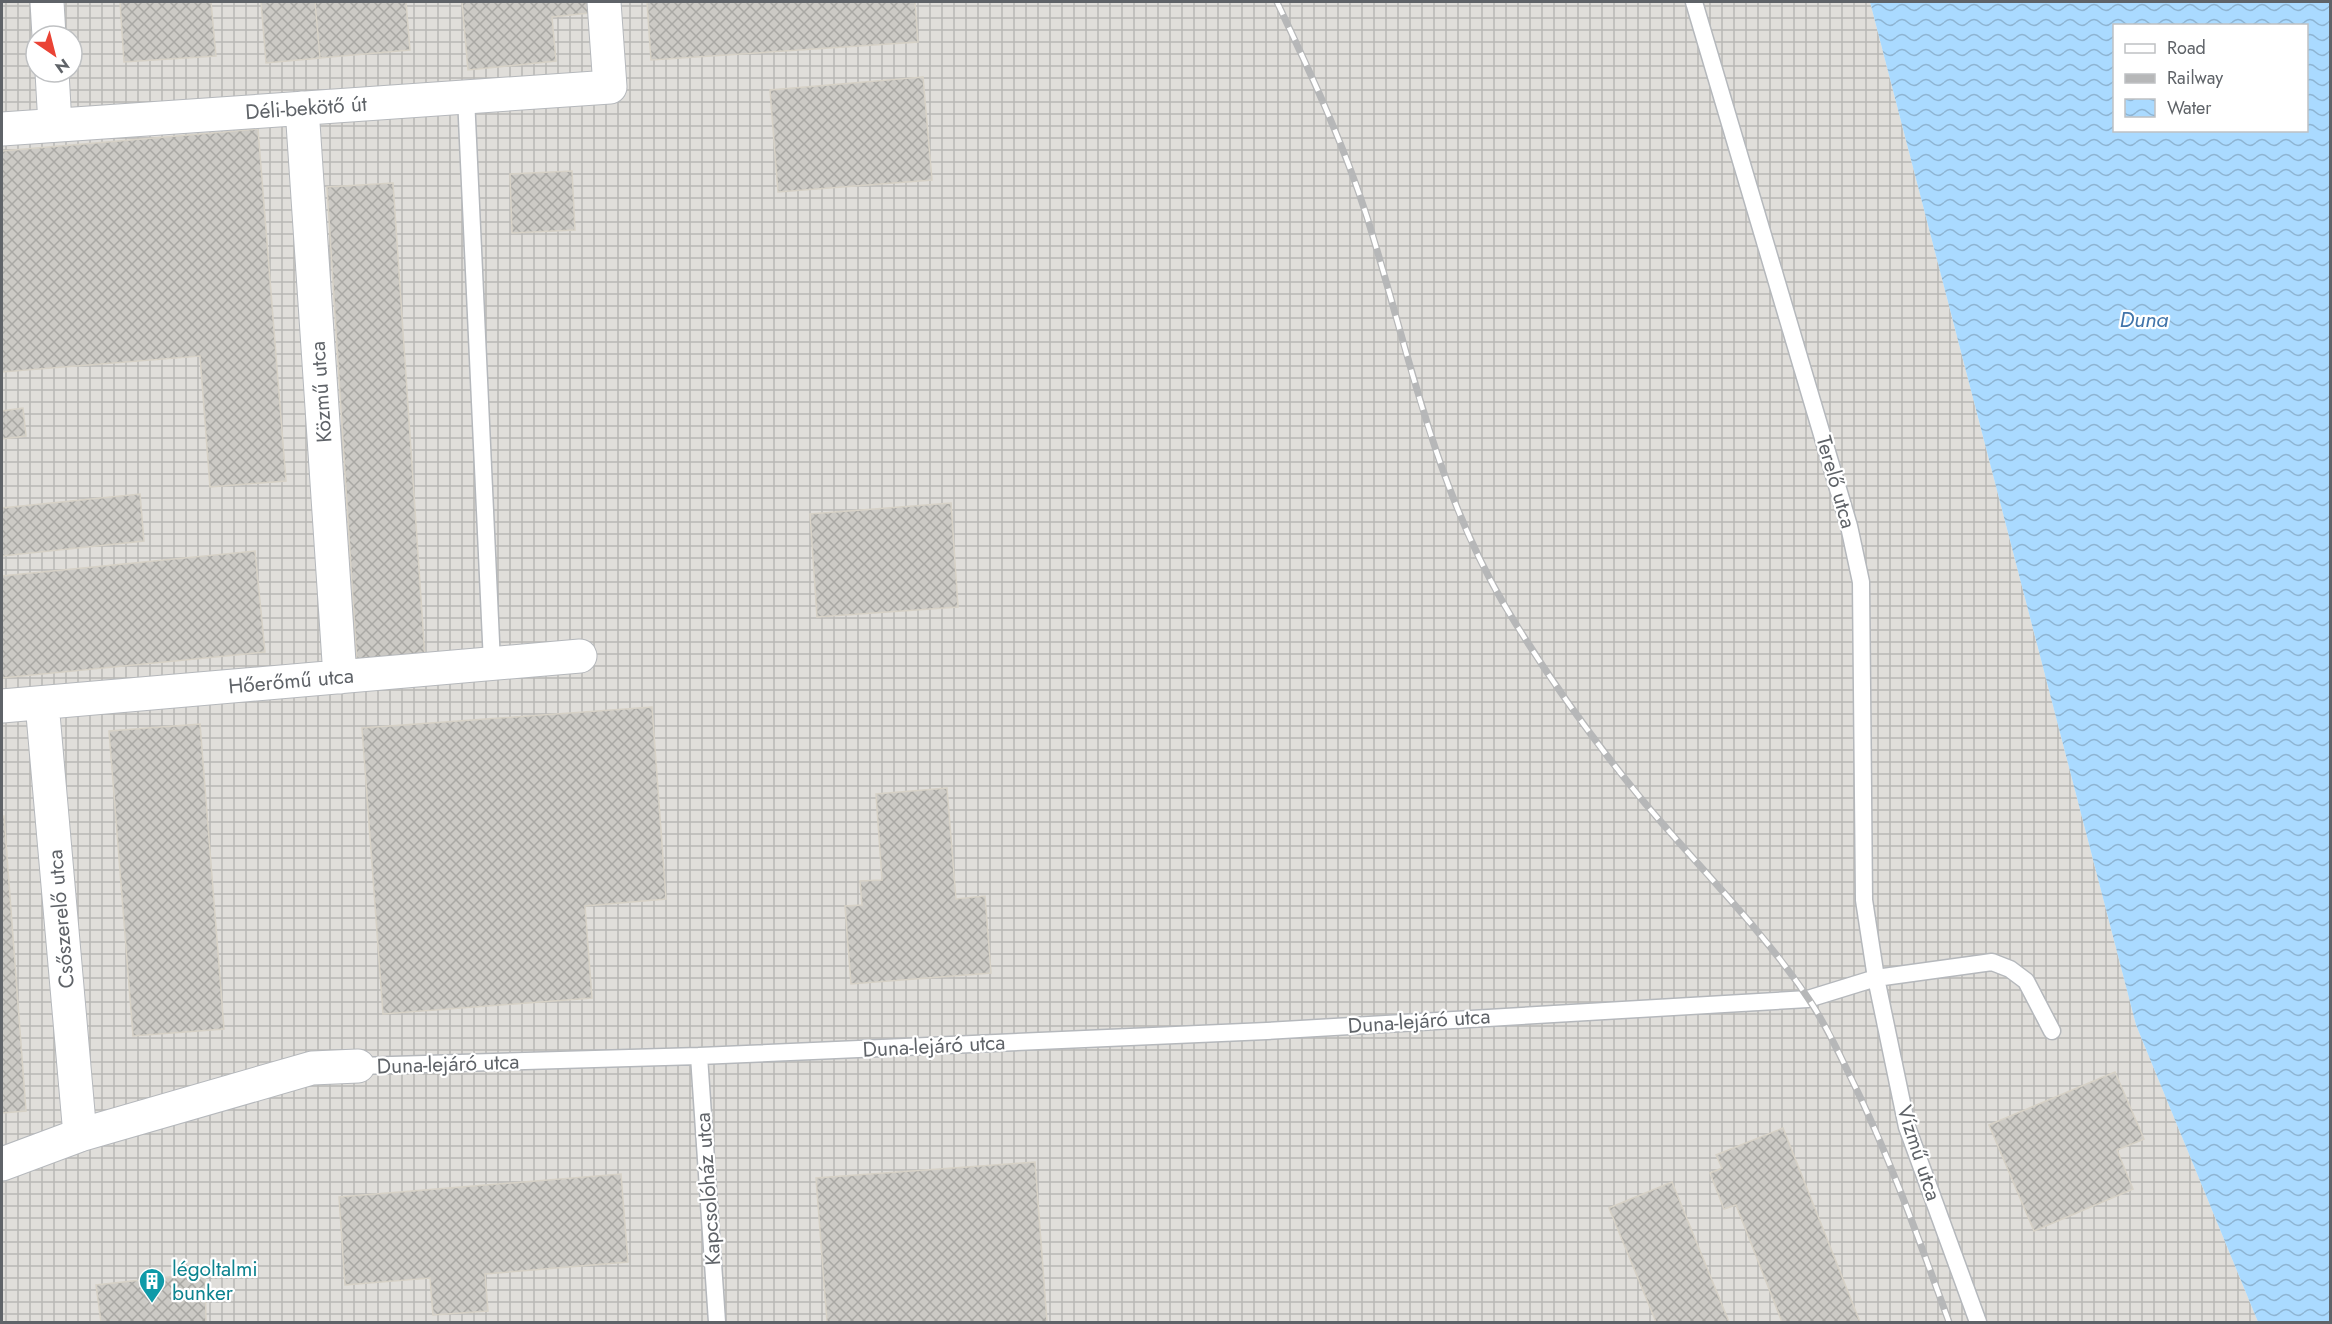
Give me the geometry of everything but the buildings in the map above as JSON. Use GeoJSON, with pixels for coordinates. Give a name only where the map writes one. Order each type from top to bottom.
{"type":"FeatureCollection","features":[{"type":"Feature","properties":{"kind":"street"},"geometry":{"type":"LineString","coordinates":[[47,2],[48,24]]}},
{"type":"Feature","properties":{"kind":"street","name":"Déli-bekötő út"},"geometry":{"type":"LineString","coordinates":[[2,129],[610,87],[604,2]]}},
{"type":"Feature","properties":{"kind":"street"},"geometry":{"type":"LineString","coordinates":[[53,84],[55,125]]}},
{"type":"Feature","properties":{"kind":"street","name":"Közmű utca"},"geometry":{"type":"LineString","coordinates":[[302,108],[340,677]]}},
{"type":"Feature","properties":{"kind":"street","name":"Hőerőmű utca"},"geometry":{"type":"LineString","coordinates":[[2,706],[580,656]]}},
{"type":"Feature","properties":{"kind":"street","name":"Csőszerelő utca"},"geometry":{"type":"LineString","coordinates":[[42,703],[80,1136]]}},
{"type":"Feature","properties":{"kind":"street","name":"Duna-lejáró utca"},"geometry":{"type":"LineString","coordinates":[[2,1164],[80,1136],[312,1068],[358,1066]]}},
{"type":"Feature","properties":{"kind":"lane","name":"Terelő utca"},"geometry":{"type":"LineString","coordinates":[[1694,2],[1849,526],[1861,582],[1864,900],[1876,978]]}},
{"type":"Feature","properties":{"kind":"lane"},"geometry":{"type":"LineString","coordinates":[[466,97],[492,663]]}},
{"type":"Feature","properties":{"kind":"lane","name":"Duna-lejáró utca"},"geometry":{"type":"LineString","coordinates":[[358,1066],[699,1056],[1267,1031],[1808,999],[1876,978],[1992,962],[2010,969],[2026,981],[2052,1031]]}},
{"type":"Feature","properties":{"kind":"lane","name":"Vízmű utca"},"geometry":{"type":"LineString","coordinates":[[1876,978],[1907,1127],[1978,1323]]}},
{"type":"Feature","properties":{"kind":"lane","name":"Kapcsolóház utca"},"geometry":{"type":"LineString","coordinates":[[699,1056],[717,1323]]}},
{"type":"Feature","properties":{"kind":"shaded area"},"geometry":{"type":"Polygon","coordinates":[[[2,2],[1870,2],[2136,1025],[2258,1322],[2,1322],[2,2]]]}},
{"type":"Feature","properties":{"kind":"water","name":"Duna"},"geometry":{"type":"Polygon","coordinates":[[[1870,2],[2330,2],[2330,1322],[2258,1322],[2136,1025],[1870,2]]]}},
{"type":"Feature","properties":{"kind":"railway"},"geometry":{"type":"LineString","coordinates":[[1277,2],[1325,108],[1358,189],[1441,465],[1480,560],[1520,631],[1603,750],[1660,821],[1769,945],[1826,1027],[1879,1138],[1949,1322]]}},
{"type":"Feature","properties":{"kind":"place","name":"légoltalmi bunker"},"geometry":{"type":"Point","coordinates":[152,1304]}}]}
